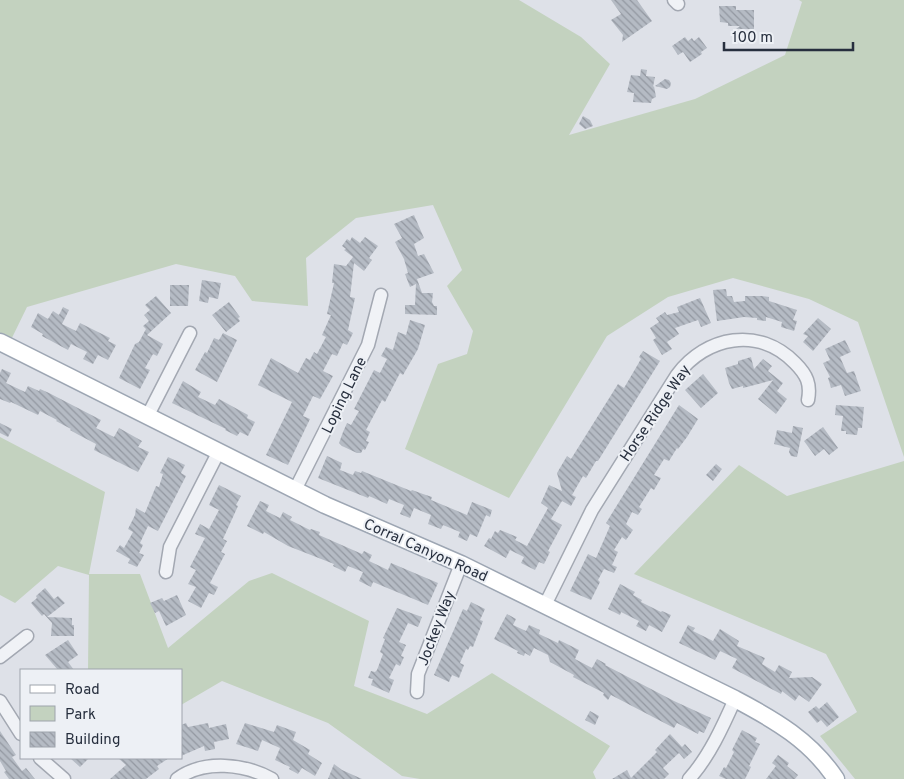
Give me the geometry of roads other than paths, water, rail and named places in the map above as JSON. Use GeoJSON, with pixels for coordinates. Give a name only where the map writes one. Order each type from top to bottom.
{"type":"FeatureCollection","features":[{"type":"Feature","properties":{"kind":"main road","name":"Corral Canyon Road"},"geometry":{"type":"LineString","coordinates":[[0,342],[325,505],[461,564],[735,699],[771,718],[797,736],[814,752],[836,779]]}},
{"type":"Feature","properties":{"kind":"street","name":"Loping Lane"},"geometry":{"type":"LineString","coordinates":[[295,490],[368,345],[381,295]]}},
{"type":"Feature","properties":{"kind":"street"},"geometry":{"type":"LineString","coordinates":[[147,417],[190,333]]}},
{"type":"Feature","properties":{"kind":"street","name":"Horse Ridge Way"},"geometry":{"type":"LineString","coordinates":[[545,605],[592,510],[677,375],[694,356],[717,344],[735,340],[753,341],[770,346],[786,355],[805,375],[810,388],[808,400]]}},
{"type":"Feature","properties":{"kind":"street"},"geometry":{"type":"LineString","coordinates":[[166,572],[170,547],[218,452]]}},
{"type":"Feature","properties":{"kind":"street","name":"Jockey Way"},"geometry":{"type":"LineString","coordinates":[[417,692],[418,674],[461,564]]}},
{"type":"Feature","properties":{"kind":"street"},"geometry":{"type":"LineString","coordinates":[[0,657],[27,636]]}},
{"type":"Feature","properties":{"kind":"street"},"geometry":{"type":"LineString","coordinates":[[689,779],[702,763],[735,699]]}},
{"type":"Feature","properties":{"kind":"street"},"geometry":{"type":"LineString","coordinates":[[0,701],[20,732]]}},
{"type":"Feature","properties":{"kind":"street"},"geometry":{"type":"LineString","coordinates":[[41,759],[64,779]]}},
{"type":"Feature","properties":{"kind":"street"},"geometry":{"type":"LineString","coordinates":[[177,779],[182,775],[198,770],[224,766],[244,768],[272,779]]}}]}
